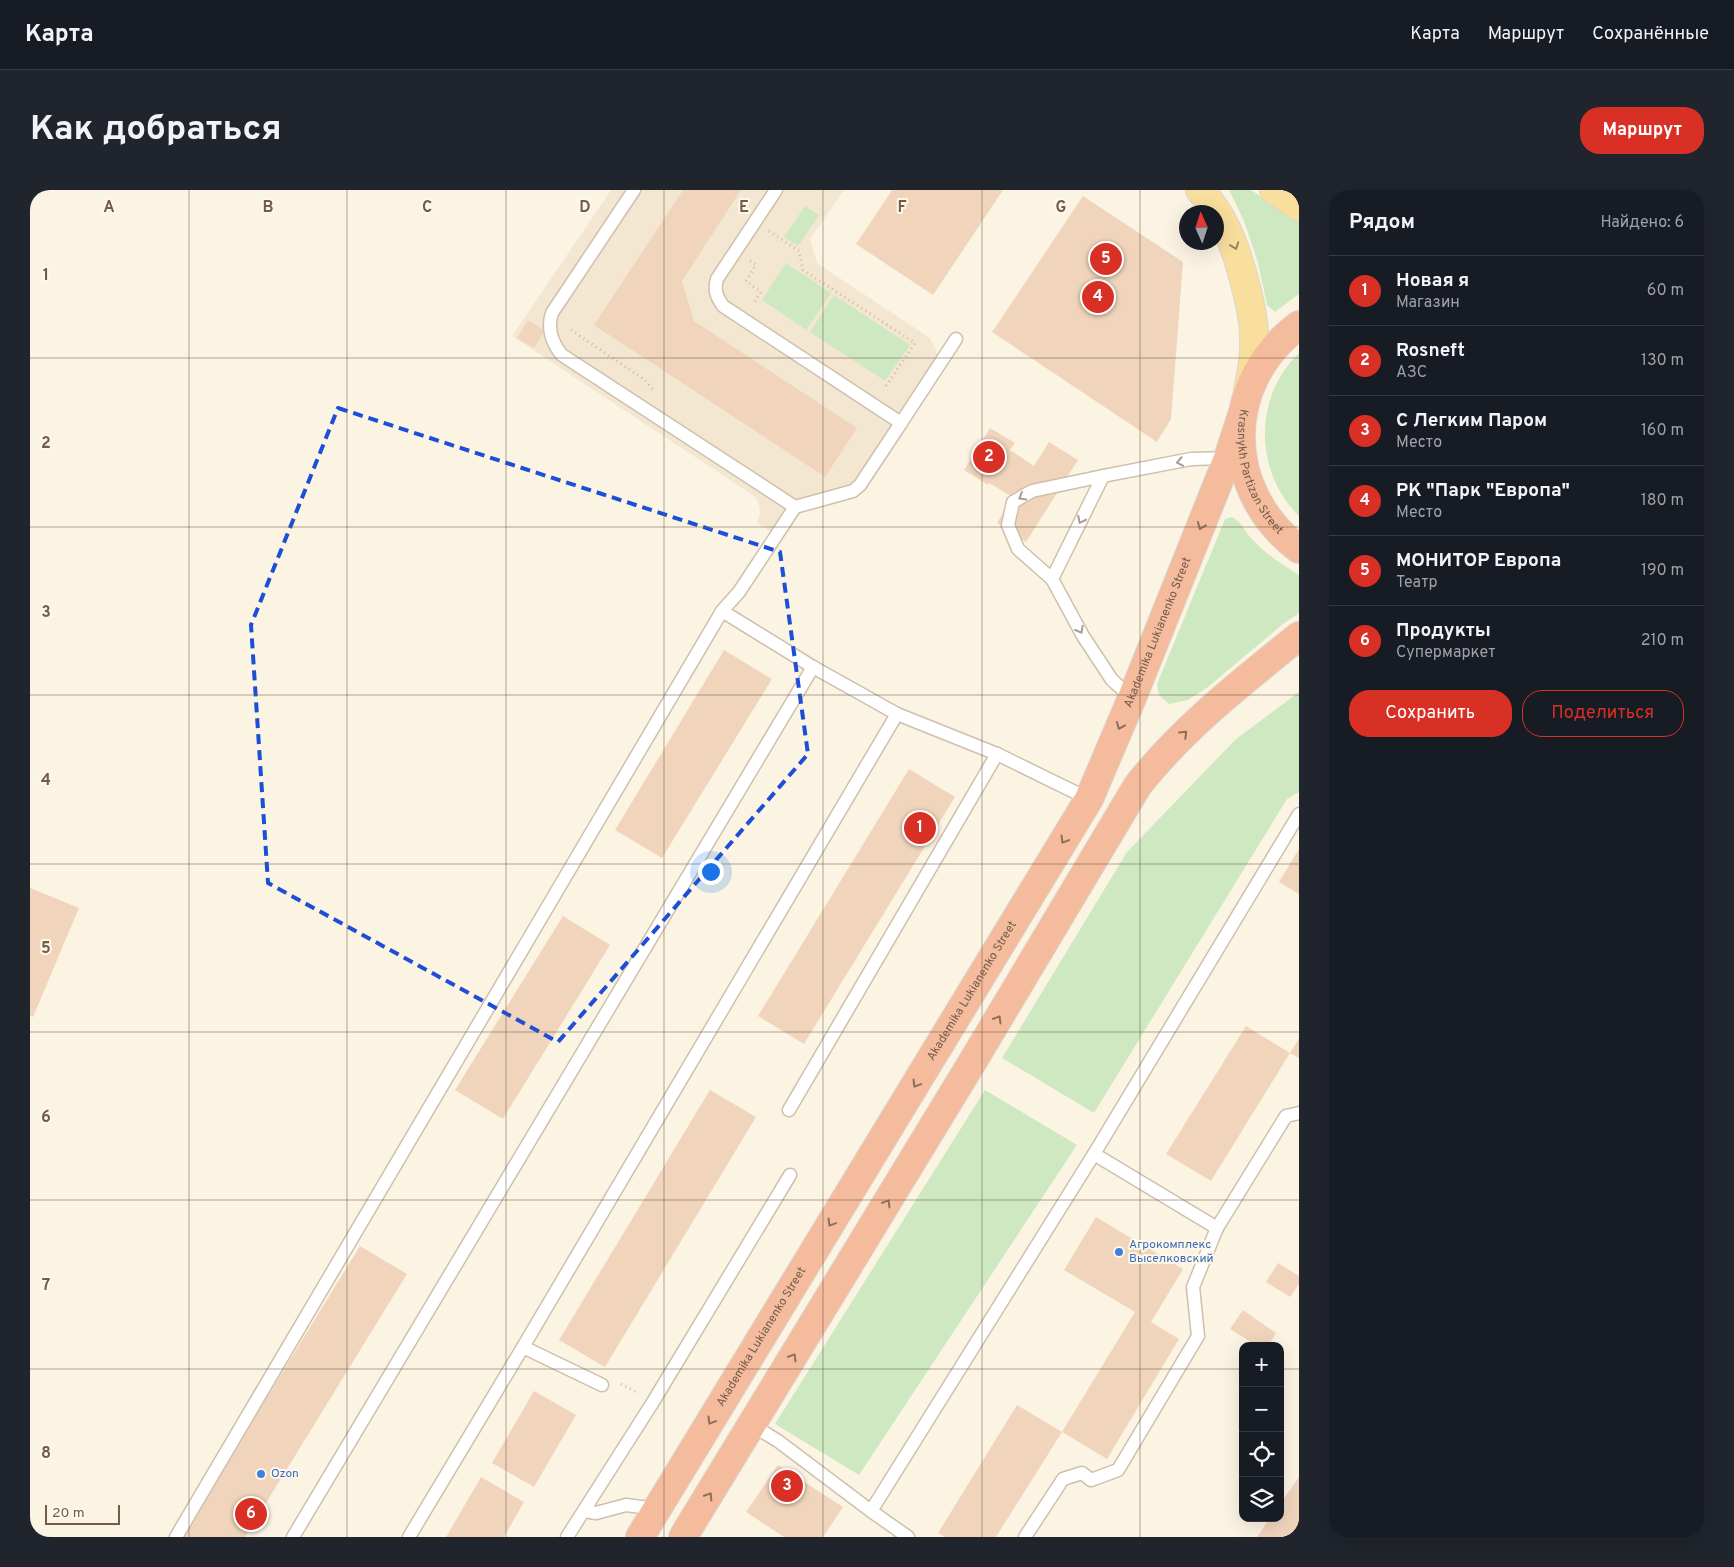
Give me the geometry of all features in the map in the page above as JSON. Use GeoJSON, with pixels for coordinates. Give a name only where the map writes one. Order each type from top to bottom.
{"type":"FeatureCollection","features":[{"type":"Feature","properties":{"kind":"highway","name":"Akademika Lukianenko Street"},"geometry":{"type":"LineString","coordinates":[[640,1537],[1089,798],[1132,698],[1228,458],[1256,374],[1270,352],[1299,325]]}},
{"type":"Feature","properties":{"kind":"highway","name":"Krasnykh Partizan Street"},"geometry":{"type":"LineString","coordinates":[[1244,406],[1241,428],[1245,473],[1257,503],[1272,524],[1299,549]]}},
{"type":"Feature","properties":{"kind":"highway"},"geometry":{"type":"LineString","coordinates":[[683,1537],[989,1035],[1138,785],[1160,757],[1190,728],[1242,682],[1299,636]]}},
{"type":"Feature","properties":{"kind":"main road","name":"Krasnykh Partizan Street"},"geometry":{"type":"LineString","coordinates":[[1200,190],[1217,210],[1232,239],[1238,254],[1249,300],[1254,334],[1254,349],[1244,406]]}},
{"type":"Feature","properties":{"kind":"main road"},"geometry":{"type":"LineString","coordinates":[[1274,190],[1299,207]]}},
{"type":"Feature","properties":{"kind":"lane"},"geometry":{"type":"LineString","coordinates":[[634,190],[552,313],[550,328],[556,347],[562,354],[795,507]]}},
{"type":"Feature","properties":{"kind":"lane"},"geometry":{"type":"LineString","coordinates":[[776,190],[717,279],[714,288],[717,298],[723,306],[900,422]]}},
{"type":"Feature","properties":{"kind":"lane"},"geometry":{"type":"LineString","coordinates":[[176,1537],[722,611],[739,592],[795,507],[854,491],[860,485],[956,339]]}},
{"type":"Feature","properties":{"kind":"lane"},"geometry":{"type":"LineString","coordinates":[[1132,698],[1112,680],[1083,636],[1052,579],[1018,549],[1008,524],[1013,502],[1032,491],[1103,476],[1191,459],[1228,458]]}},
{"type":"Feature","properties":{"kind":"lane"},"geometry":{"type":"LineString","coordinates":[[1052,579],[1103,476]]}},
{"type":"Feature","properties":{"kind":"lane"},"geometry":{"type":"LineString","coordinates":[[722,611],[813,667],[897,714],[997,754],[1089,798]]}},
{"type":"Feature","properties":{"kind":"lane"},"geometry":{"type":"LineString","coordinates":[[293,1537],[813,667]]}},
{"type":"Feature","properties":{"kind":"lane"},"geometry":{"type":"LineString","coordinates":[[409,1537],[897,714]]}},
{"type":"Feature","properties":{"kind":"lane"},"geometry":{"type":"LineString","coordinates":[[789,1110],[997,754]]}},
{"type":"Feature","properties":{"kind":"lane"},"geometry":{"type":"LineString","coordinates":[[871,1511],[1094,1154],[1299,814]]}},
{"type":"Feature","properties":{"kind":"lane"},"geometry":{"type":"LineString","coordinates":[[1025,1537],[1063,1479],[1082,1474],[1092,1480],[1118,1470],[1198,1336],[1193,1286],[1217,1228],[1286,1116],[1299,1113]]}},
{"type":"Feature","properties":{"kind":"lane"},"geometry":{"type":"LineString","coordinates":[[1094,1154],[1217,1228]]}},
{"type":"Feature","properties":{"kind":"lane"},"geometry":{"type":"LineString","coordinates":[[567,1537],[653,1402],[790,1175]]}},
{"type":"Feature","properties":{"kind":"lane"},"geometry":{"type":"LineString","coordinates":[[523,1347],[602,1385]]}},
{"type":"Feature","properties":{"kind":"lane"},"geometry":{"type":"LineString","coordinates":[[752,1425],[778,1441],[908,1537]]}},
{"type":"Feature","properties":{"kind":"lane"},"geometry":{"type":"LineString","coordinates":[[585,1511],[596,1513],[626,1505],[657,1509]]}},
{"type":"Feature","properties":{"kind":"path"},"geometry":{"type":"LineString","coordinates":[[755,222],[799,251],[803,270],[914,343],[882,392]]}},
{"type":"Feature","properties":{"kind":"path"},"geometry":{"type":"LineString","coordinates":[[736,251],[756,265],[746,282],[761,292],[752,305]]}},
{"type":"Feature","properties":{"kind":"path"},"geometry":{"type":"LineString","coordinates":[[568,328],[645,380],[655,392]]}},
{"type":"Feature","properties":{"kind":"highlighted area"},"geometry":{"type":"Polygon","coordinates":[[[338,408],[780,552],[808,754],[558,1042],[268,883],[251,625],[338,408]]]}},
{"type":"Feature","properties":{"kind":"shaded area"},"geometry":{"type":"Polygon","coordinates":[[[611,190],[844,190],[810,239],[817,263],[930,338],[944,368],[852,498],[804,509],[793,516],[778,537],[757,522],[760,513],[756,498],[512,336],[611,190]]]}},
{"type":"Feature","properties":{"kind":"green space"},"geometry":{"type":"Polygon","coordinates":[[[1229,190],[1251,190],[1299,222],[1299,294],[1275,312],[1267,305],[1258,263],[1244,221],[1229,190]]]}},
{"type":"Feature","properties":{"kind":"green space"},"geometry":{"type":"Polygon","coordinates":[[[805,206],[819,215],[798,246],[784,237],[805,206]]]}},
{"type":"Feature","properties":{"kind":"green space"},"geometry":{"type":"Polygon","coordinates":[[[786,263],[831,293],[806,330],[762,300],[786,263]]]}},
{"type":"Feature","properties":{"kind":"green space"},"geometry":{"type":"Polygon","coordinates":[[[834,295],[910,345],[885,381],[810,332],[834,295]]]}},
{"type":"Feature","properties":{"kind":"green space"},"geometry":{"type":"Polygon","coordinates":[[[1299,353],[1299,516],[1284,498],[1274,478],[1267,457],[1265,434],[1267,412],[1273,391],[1284,371],[1299,353]]]}},
{"type":"Feature","properties":{"kind":"green space"},"geometry":{"type":"Polygon","coordinates":[[[1232,517],[1241,524],[1262,549],[1299,575],[1299,613],[1283,624],[1208,687],[1188,700],[1169,704],[1159,695],[1157,684],[1225,519],[1232,517]]]}},
{"type":"Feature","properties":{"kind":"green space"},"geometry":{"type":"Polygon","coordinates":[[[1299,692],[1299,792],[1287,799],[1094,1113],[1002,1058],[1127,852],[1236,739],[1299,692]]]}},
{"type":"Feature","properties":{"kind":"green space"},"geometry":{"type":"Polygon","coordinates":[[[985,1090],[1077,1145],[859,1475],[775,1424],[985,1090]]]}},
{"type":"Feature","properties":{"kind":"building"},"geometry":{"type":"Polygon","coordinates":[[[683,190],[741,190],[682,281],[694,321],[857,428],[825,477],[594,325],[683,190]]]}},
{"type":"Feature","properties":{"kind":"building"},"geometry":{"type":"Polygon","coordinates":[[[892,190],[1003,190],[933,295],[856,244],[892,190]]]}},
{"type":"Feature","properties":{"kind":"building"},"geometry":{"type":"Polygon","coordinates":[[[1083,196],[1183,262],[1171,419],[1157,442],[992,332],[1083,196]]]}},
{"type":"Feature","properties":{"kind":"building"},"geometry":{"type":"Polygon","coordinates":[[[528,320],[545,331],[534,348],[517,338],[528,320]]]}},
{"type":"Feature","properties":{"kind":"building"},"geometry":{"type":"Polygon","coordinates":[[[990,428],[1015,443],[1010,450],[1034,466],[1049,442],[1078,460],[1026,542],[997,523],[1013,497],[989,483],[988,485],[964,470],[990,428]]]}},
{"type":"Feature","properties":{"kind":"building"},"geometry":{"type":"Polygon","coordinates":[[[724,650],[772,679],[662,858],[615,830],[724,650]]]}},
{"type":"Feature","properties":{"kind":"building"},"geometry":{"type":"Polygon","coordinates":[[[909,769],[955,797],[804,1044],[758,1016],[909,769]]]}},
{"type":"Feature","properties":{"kind":"building"},"geometry":{"type":"Polygon","coordinates":[[[1299,849],[1299,894],[1279,882],[1299,849]]]}},
{"type":"Feature","properties":{"kind":"building"},"geometry":{"type":"Polygon","coordinates":[[[30,888],[79,908],[33,1017],[30,1015],[30,888]]]}},
{"type":"Feature","properties":{"kind":"building"},"geometry":{"type":"Polygon","coordinates":[[[563,916],[610,945],[503,1119],[455,1090],[563,916]]]}},
{"type":"Feature","properties":{"kind":"building"},"geometry":{"type":"Polygon","coordinates":[[[1246,1026],[1290,1053],[1211,1181],[1166,1154],[1246,1026]]]}},
{"type":"Feature","properties":{"kind":"building"},"geometry":{"type":"Polygon","coordinates":[[[1299,1038],[1299,1058],[1290,1053],[1299,1038]]]}},
{"type":"Feature","properties":{"kind":"building"},"geometry":{"type":"Polygon","coordinates":[[[710,1090],[756,1117],[605,1367],[559,1340],[710,1090]]]}},
{"type":"Feature","properties":{"kind":"building"},"geometry":{"type":"Polygon","coordinates":[[[1096,1217],[1183,1269],[1151,1322],[1179,1339],[1107,1459],[1062,1432],[1135,1312],[1064,1270],[1096,1217]]]}},
{"type":"Feature","properties":{"kind":"building"},"geometry":{"type":"Polygon","coordinates":[[[360,1246],[407,1274],[245,1537],[181,1537],[360,1246]]]}},
{"type":"Feature","properties":{"kind":"building"},"geometry":{"type":"Polygon","coordinates":[[[1278,1263],[1299,1276],[1299,1284],[1290,1297],[1266,1282],[1278,1263]]]}},
{"type":"Feature","properties":{"kind":"building"},"geometry":{"type":"Polygon","coordinates":[[[1243,1310],[1276,1333],[1270,1342],[1251,1342],[1230,1329],[1243,1310]]]}},
{"type":"Feature","properties":{"kind":"building"},"geometry":{"type":"Polygon","coordinates":[[[534,1391],[576,1415],[534,1487],[492,1463],[534,1391]]]}},
{"type":"Feature","properties":{"kind":"building"},"geometry":{"type":"Polygon","coordinates":[[[1017,1405],[1062,1432],[996,1537],[945,1537],[938,1533],[1017,1405]]]}},
{"type":"Feature","properties":{"kind":"building"},"geometry":{"type":"Polygon","coordinates":[[[778,1465],[843,1507],[823,1537],[784,1537],[746,1512],[778,1465]]]}},
{"type":"Feature","properties":{"kind":"building"},"geometry":{"type":"Polygon","coordinates":[[[481,1477],[524,1502],[504,1537],[446,1537],[481,1477]]]}},
{"type":"Feature","properties":{"kind":"building"},"geometry":{"type":"Polygon","coordinates":[[[1299,1477],[1299,1537],[1257,1537],[1267,1522],[1284,1522],[1284,1498],[1299,1477]]]}},
{"type":"Feature","properties":{"kind":"place","name":"МОНИТОР Европа"},"geometry":{"type":"Point","coordinates":[1106,259]}},
{"type":"Feature","properties":{"kind":"place","name":"РК \"Парк \"Европа\""},"geometry":{"type":"Point","coordinates":[1098,297]}},
{"type":"Feature","properties":{"kind":"place","name":"Rosneft"},"geometry":{"type":"Point","coordinates":[989,457]}},
{"type":"Feature","properties":{"kind":"place","name":"Новая я"},"geometry":{"type":"Point","coordinates":[920,828]}},
{"type":"Feature","properties":{"kind":"place","name":"Агрокомплекс Выселковский"},"geometry":{"type":"Point","coordinates":[1119,1252]}},
{"type":"Feature","properties":{"kind":"place","name":"Ozon"},"geometry":{"type":"Point","coordinates":[261,1474]}},
{"type":"Feature","properties":{"kind":"place","name":"С Легким Паром"},"geometry":{"type":"Point","coordinates":[787,1486]}},
{"type":"Feature","properties":{"kind":"place","name":"Продукты"},"geometry":{"type":"Point","coordinates":[251,1514]}}]}
